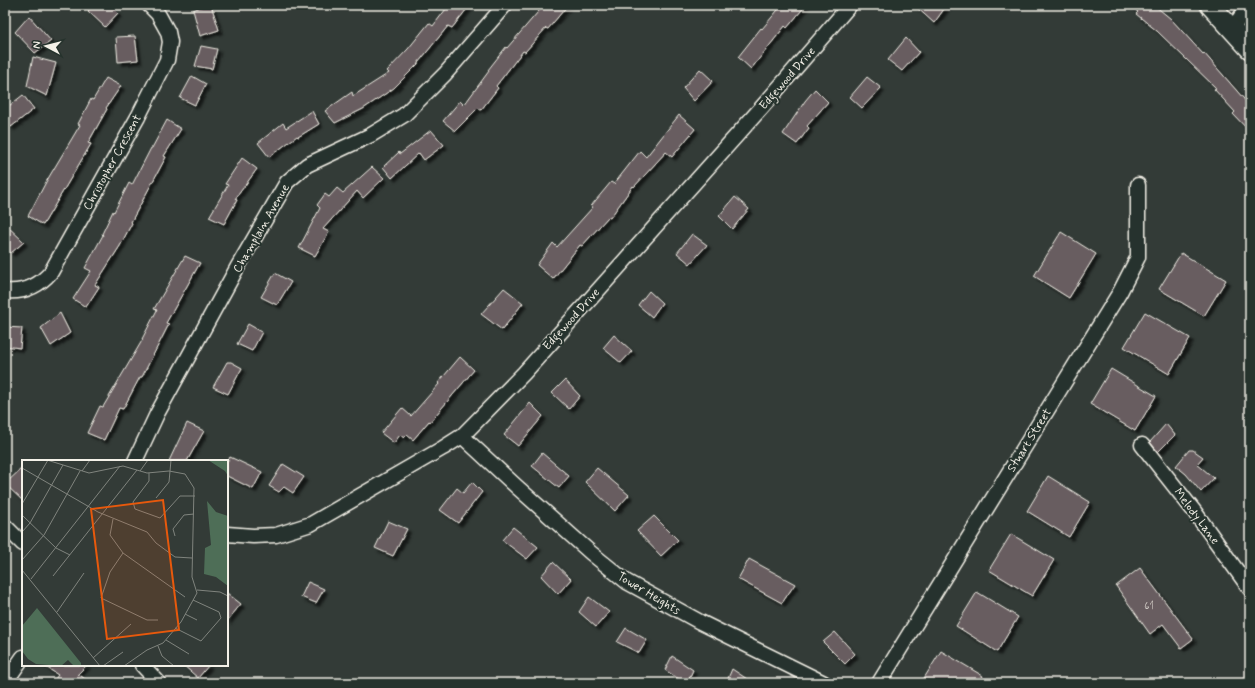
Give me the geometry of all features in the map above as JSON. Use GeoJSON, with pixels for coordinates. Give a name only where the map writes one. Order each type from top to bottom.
{"type":"FeatureCollection","features":[{"type":"Feature","properties":{"kind":"street","name":"Christopher Crescent"},"geometry":{"type":"LineString","coordinates":[[5,291],[19,291],[32,287],[42,281],[51,272],[165,65],[170,47],[168,32],[158,14],[149,5]]}},
{"type":"Feature","properties":{"kind":"street","name":"Champlain Avenue"},"geometry":{"type":"LineString","coordinates":[[135,460],[157,414],[287,182],[307,165],[371,135],[404,115],[445,74],[505,5]]}},
{"type":"Feature","properties":{"kind":"street","name":"Edgewood Drive"},"geometry":{"type":"LineString","coordinates":[[228,534],[253,536],[276,535],[311,524],[462,436],[534,362],[763,106],[850,5]]}},
{"type":"Feature","properties":{"kind":"street"},"geometry":{"type":"LineString","coordinates":[[1210,5],[1250,49]]}},
{"type":"Feature","properties":{"kind":"street"},"geometry":{"type":"LineString","coordinates":[[1232,29],[1249,5]]}},
{"type":"Feature","properties":{"kind":"street","name":"Stuart Street"},"geometry":{"type":"LineString","coordinates":[[879,683],[1120,292],[1138,257],[1138,185]]}},
{"type":"Feature","properties":{"kind":"street","name":"Tower Heights"},"geometry":{"type":"LineString","coordinates":[[462,436],[568,533],[626,582],[700,622],[824,683]]}},
{"type":"Feature","properties":{"kind":"street","name":"Melody Lane"},"geometry":{"type":"LineString","coordinates":[[1142,446],[1194,511],[1250,589]]}},
{"type":"Feature","properties":{"kind":"street"},"geometry":{"type":"LineString","coordinates":[[5,526],[22,543]]}},
{"type":"Feature","properties":{"kind":"street"},"geometry":{"type":"LineString","coordinates":[[5,683],[22,658]]}},
{"type":"Feature","properties":{"kind":"street"},"geometry":{"type":"LineString","coordinates":[[143,666],[159,683]]}},
{"type":"Feature","properties":{"kind":"building"},"geometry":{"type":"Polygon","coordinates":[[[93,5],[110,5],[118,13],[105,27],[88,11],[93,5]]]}},
{"type":"Feature","properties":{"kind":"building"},"geometry":{"type":"Polygon","coordinates":[[[206,5],[211,5],[219,30],[200,36],[193,10],[206,5]]]}},
{"type":"Feature","properties":{"kind":"building"},"geometry":{"type":"Polygon","coordinates":[[[449,5],[470,5],[452,28],[448,26],[418,64],[394,88],[363,109],[335,123],[325,111],[352,92],[353,96],[389,73],[387,71],[408,49],[429,23],[433,26],[449,5]]]}},
{"type":"Feature","properties":{"kind":"building"},"geometry":{"type":"Polygon","coordinates":[[[544,5],[568,5],[548,29],[546,28],[525,52],[523,51],[496,86],[498,88],[481,110],[478,108],[455,131],[443,121],[460,101],[464,105],[506,47],[507,48],[544,5]]]}},
{"type":"Feature","properties":{"kind":"building"},"geometry":{"type":"Polygon","coordinates":[[[782,5],[806,5],[787,28],[785,26],[751,69],[738,57],[782,5]]]}},
{"type":"Feature","properties":{"kind":"building"},"geometry":{"type":"Polygon","coordinates":[[[914,5],[947,5],[934,23],[914,5]]]}},
{"type":"Feature","properties":{"kind":"building"},"geometry":{"type":"Polygon","coordinates":[[[1130,5],[1154,5],[1171,19],[1203,54],[1204,53],[1250,106],[1250,132],[1233,114],[1235,112],[1214,89],[1216,88],[1157,31],[1136,14],[1138,12],[1130,5]]]}},
{"type":"Feature","properties":{"kind":"building"},"geometry":{"type":"Polygon","coordinates":[[[29,16],[51,41],[35,53],[15,32],[29,16]]]}},
{"type":"Feature","properties":{"kind":"building"},"geometry":{"type":"Polygon","coordinates":[[[135,36],[138,60],[118,62],[116,37],[135,36]]]}},
{"type":"Feature","properties":{"kind":"building"},"geometry":{"type":"Polygon","coordinates":[[[906,38],[919,52],[902,71],[888,60],[906,38]]]}},
{"type":"Feature","properties":{"kind":"building"},"geometry":{"type":"Polygon","coordinates":[[[201,46],[217,49],[212,69],[195,66],[201,46]]]}},
{"type":"Feature","properties":{"kind":"building"},"geometry":{"type":"Polygon","coordinates":[[[33,57],[56,63],[47,96],[27,86],[33,57]]]}},
{"type":"Feature","properties":{"kind":"building"},"geometry":{"type":"Polygon","coordinates":[[[700,69],[713,81],[694,101],[683,88],[700,69]]]}},
{"type":"Feature","properties":{"kind":"building"},"geometry":{"type":"Polygon","coordinates":[[[192,76],[206,84],[195,105],[180,98],[192,76]]]}},
{"type":"Feature","properties":{"kind":"building"},"geometry":{"type":"Polygon","coordinates":[[[867,77],[881,88],[862,108],[850,97],[867,77]]]}},
{"type":"Feature","properties":{"kind":"building"},"geometry":{"type":"Polygon","coordinates":[[[106,78],[121,86],[106,108],[107,109],[88,143],[91,144],[43,225],[28,216],[46,182],[80,125],[78,124],[91,99],[93,100],[106,78]]]}},
{"type":"Feature","properties":{"kind":"building"},"geometry":{"type":"Polygon","coordinates":[[[815,89],[828,102],[807,126],[809,128],[797,144],[783,134],[815,89]]]}},
{"type":"Feature","properties":{"kind":"building"},"geometry":{"type":"Polygon","coordinates":[[[23,95],[34,109],[11,127],[5,120],[5,109],[23,95]]]}},
{"type":"Feature","properties":{"kind":"building"},"geometry":{"type":"Polygon","coordinates":[[[312,111],[319,124],[298,137],[297,136],[269,157],[258,143],[283,123],[286,128],[312,111]]]}},
{"type":"Feature","properties":{"kind":"building"},"geometry":{"type":"Polygon","coordinates":[[[679,115],[695,129],[672,157],[666,152],[634,187],[633,186],[610,218],[608,217],[582,246],[580,245],[553,279],[537,265],[553,243],[557,247],[593,207],[591,206],[611,182],[614,184],[640,151],[646,157],[679,115]]]}},
{"type":"Feature","properties":{"kind":"building"},"geometry":{"type":"Polygon","coordinates":[[[167,120],[181,129],[164,156],[166,157],[131,222],[132,223],[120,246],[95,285],[99,287],[86,307],[73,299],[91,271],[85,268],[103,235],[102,234],[113,211],[114,212],[129,183],[132,185],[167,120]]]}},
{"type":"Feature","properties":{"kind":"building"},"geometry":{"type":"Polygon","coordinates":[[[431,130],[444,145],[424,160],[419,153],[392,178],[383,167],[399,152],[400,154],[431,130]]]}},
{"type":"Feature","properties":{"kind":"building"},"geometry":{"type":"Polygon","coordinates":[[[242,158],[257,169],[235,199],[237,200],[224,224],[209,217],[228,185],[225,184],[242,158]]]}},
{"type":"Feature","properties":{"kind":"building"},"geometry":{"type":"Polygon","coordinates":[[[372,167],[384,178],[363,198],[357,191],[323,229],[329,232],[315,256],[299,248],[320,208],[317,205],[325,194],[329,197],[337,188],[343,193],[372,167]]]}},
{"type":"Feature","properties":{"kind":"building"},"geometry":{"type":"Polygon","coordinates":[[[735,197],[749,209],[732,229],[719,216],[735,197]]]}},
{"type":"Feature","properties":{"kind":"building"},"geometry":{"type":"Polygon","coordinates":[[[5,224],[24,242],[11,253],[5,247],[5,224]]]}},
{"type":"Feature","properties":{"kind":"building"},"geometry":{"type":"Polygon","coordinates":[[[1061,232],[1096,254],[1069,298],[1034,276],[1061,232]]]}},
{"type":"Feature","properties":{"kind":"building"},"geometry":{"type":"Polygon","coordinates":[[[692,234],[707,245],[690,264],[677,253],[692,234]]]}},
{"type":"Feature","properties":{"kind":"building"},"geometry":{"type":"Polygon","coordinates":[[[1181,253],[1226,280],[1204,316],[1159,289],[1181,253]]]}},
{"type":"Feature","properties":{"kind":"building"},"geometry":{"type":"Polygon","coordinates":[[[185,256],[200,263],[166,323],[169,324],[142,377],[140,377],[123,409],[119,408],[104,440],[87,433],[100,406],[103,407],[143,339],[157,310],[154,309],[185,256]]]}},
{"type":"Feature","properties":{"kind":"building"},"geometry":{"type":"Polygon","coordinates":[[[275,273],[291,282],[277,305],[261,297],[275,273]]]}},
{"type":"Feature","properties":{"kind":"building"},"geometry":{"type":"Polygon","coordinates":[[[504,288],[523,303],[502,330],[481,314],[504,288]]]}},
{"type":"Feature","properties":{"kind":"building"},"geometry":{"type":"Polygon","coordinates":[[[649,291],[662,303],[652,317],[638,305],[649,291]]]}},
{"type":"Feature","properties":{"kind":"building"},"geometry":{"type":"Polygon","coordinates":[[[1145,312],[1190,338],[1169,374],[1124,347],[1145,312]]]}},
{"type":"Feature","properties":{"kind":"building"},"geometry":{"type":"Polygon","coordinates":[[[60,313],[70,333],[51,346],[41,328],[60,313]]]}},
{"type":"Feature","properties":{"kind":"building"},"geometry":{"type":"Polygon","coordinates":[[[248,324],[262,332],[252,351],[237,344],[248,324]]]}},
{"type":"Feature","properties":{"kind":"building"},"geometry":{"type":"Polygon","coordinates":[[[5,327],[22,328],[20,348],[5,346],[5,327]]]}},
{"type":"Feature","properties":{"kind":"building"},"geometry":{"type":"Polygon","coordinates":[[[614,335],[632,351],[621,363],[603,348],[614,335]]]}},
{"type":"Feature","properties":{"kind":"building"},"geometry":{"type":"Polygon","coordinates":[[[460,357],[474,370],[413,440],[407,435],[404,438],[400,435],[394,443],[381,433],[402,408],[411,416],[460,357]]]}},
{"type":"Feature","properties":{"kind":"building"},"geometry":{"type":"Polygon","coordinates":[[[227,362],[231,362],[242,368],[228,394],[213,387],[227,362]]]}},
{"type":"Feature","properties":{"kind":"building"},"geometry":{"type":"Polygon","coordinates":[[[1111,369],[1156,396],[1135,431],[1090,404],[1111,369]]]}},
{"type":"Feature","properties":{"kind":"building"},"geometry":{"type":"Polygon","coordinates":[[[565,380],[580,396],[569,409],[552,393],[565,380]]]}},
{"type":"Feature","properties":{"kind":"building"},"geometry":{"type":"Polygon","coordinates":[[[530,403],[543,416],[518,446],[504,435],[530,403]]]}},
{"type":"Feature","properties":{"kind":"building"},"geometry":{"type":"Polygon","coordinates":[[[187,423],[204,431],[188,460],[169,460],[187,423]]]}},
{"type":"Feature","properties":{"kind":"building"},"geometry":{"type":"Polygon","coordinates":[[[1166,424],[1175,435],[1158,452],[1150,442],[1166,424]]]}},
{"type":"Feature","properties":{"kind":"building"},"geometry":{"type":"Polygon","coordinates":[[[1189,450],[1193,450],[1203,457],[1197,464],[1214,478],[1201,492],[1186,474],[1176,466],[1189,450]]]}},
{"type":"Feature","properties":{"kind":"building"},"geometry":{"type":"Polygon","coordinates":[[[542,453],[569,476],[559,488],[532,466],[542,453]]]}},
{"type":"Feature","properties":{"kind":"building"},"geometry":{"type":"Polygon","coordinates":[[[230,457],[262,472],[253,489],[228,476],[228,460],[230,457]]]}},
{"type":"Feature","properties":{"kind":"building"},"geometry":{"type":"Polygon","coordinates":[[[283,464],[304,477],[293,493],[284,487],[279,492],[269,486],[283,464]]]}},
{"type":"Feature","properties":{"kind":"building"},"geometry":{"type":"Polygon","coordinates":[[[22,468],[22,500],[5,484],[22,468]]]}},
{"type":"Feature","properties":{"kind":"building"},"geometry":{"type":"Polygon","coordinates":[[[597,468],[629,495],[615,511],[585,482],[597,468]]]}},
{"type":"Feature","properties":{"kind":"building"},"geometry":{"type":"Polygon","coordinates":[[[1048,476],[1090,502],[1069,537],[1027,511],[1048,476]]]}},
{"type":"Feature","properties":{"kind":"building"},"geometry":{"type":"Polygon","coordinates":[[[472,482],[482,492],[458,523],[440,510],[457,488],[463,493],[472,482]]]}},
{"type":"Feature","properties":{"kind":"building"},"geometry":{"type":"Polygon","coordinates":[[[654,516],[678,540],[661,556],[637,531],[654,516]]]}},
{"type":"Feature","properties":{"kind":"building"},"geometry":{"type":"Polygon","coordinates":[[[388,521],[407,529],[393,556],[375,548],[388,521]]]}},
{"type":"Feature","properties":{"kind":"building"},"geometry":{"type":"Polygon","coordinates":[[[513,527],[538,547],[527,559],[502,540],[513,527]]]}},
{"type":"Feature","properties":{"kind":"building"},"geometry":{"type":"Polygon","coordinates":[[[1011,534],[1054,560],[1032,596],[989,570],[1011,534]]]}},
{"type":"Feature","properties":{"kind":"building"},"geometry":{"type":"Polygon","coordinates":[[[749,559],[795,584],[782,603],[738,579],[749,559]]]}},
{"type":"Feature","properties":{"kind":"building"},"geometry":{"type":"Polygon","coordinates":[[[553,562],[571,579],[558,594],[541,576],[553,562]]]}},
{"type":"Feature","properties":{"kind":"building"},"geometry":{"type":"Polygon","coordinates":[[[1140,568],[1193,639],[1181,648],[1163,624],[1150,634],[1116,586],[1140,568]]]}},
{"type":"Feature","properties":{"kind":"building"},"geometry":{"type":"Polygon","coordinates":[[[308,582],[324,589],[316,603],[301,597],[308,582]]]}},
{"type":"Feature","properties":{"kind":"building"},"geometry":{"type":"Polygon","coordinates":[[[977,592],[1018,617],[997,652],[956,626],[977,592]]]}},
{"type":"Feature","properties":{"kind":"building"},"geometry":{"type":"Polygon","coordinates":[[[228,594],[241,604],[228,620],[228,594]]]}},
{"type":"Feature","properties":{"kind":"building"},"geometry":{"type":"Polygon","coordinates":[[[589,597],[609,612],[596,627],[579,612],[589,597]]]}},
{"type":"Feature","properties":{"kind":"building"},"geometry":{"type":"Polygon","coordinates":[[[626,628],[647,640],[639,653],[617,642],[626,628]]]}},
{"type":"Feature","properties":{"kind":"building"},"geometry":{"type":"Polygon","coordinates":[[[835,632],[855,654],[845,664],[823,642],[835,632]]]}},
{"type":"Feature","properties":{"kind":"building"},"geometry":{"type":"Polygon","coordinates":[[[941,651],[983,676],[979,683],[921,683],[941,651]]]}},
{"type":"Feature","properties":{"kind":"building"},"geometry":{"type":"Polygon","coordinates":[[[672,656],[693,670],[687,683],[665,670],[672,656]]]}},
{"type":"Feature","properties":{"kind":"building"},"geometry":{"type":"Polygon","coordinates":[[[44,666],[86,666],[78,674],[91,683],[52,683],[58,675],[44,666]]]}},
{"type":"Feature","properties":{"kind":"building"},"geometry":{"type":"Polygon","coordinates":[[[184,666],[208,666],[198,678],[184,666]]]}},
{"type":"Feature","properties":{"kind":"building"},"geometry":{"type":"Polygon","coordinates":[[[732,669],[753,683],[726,683],[732,669]]]}}]}
